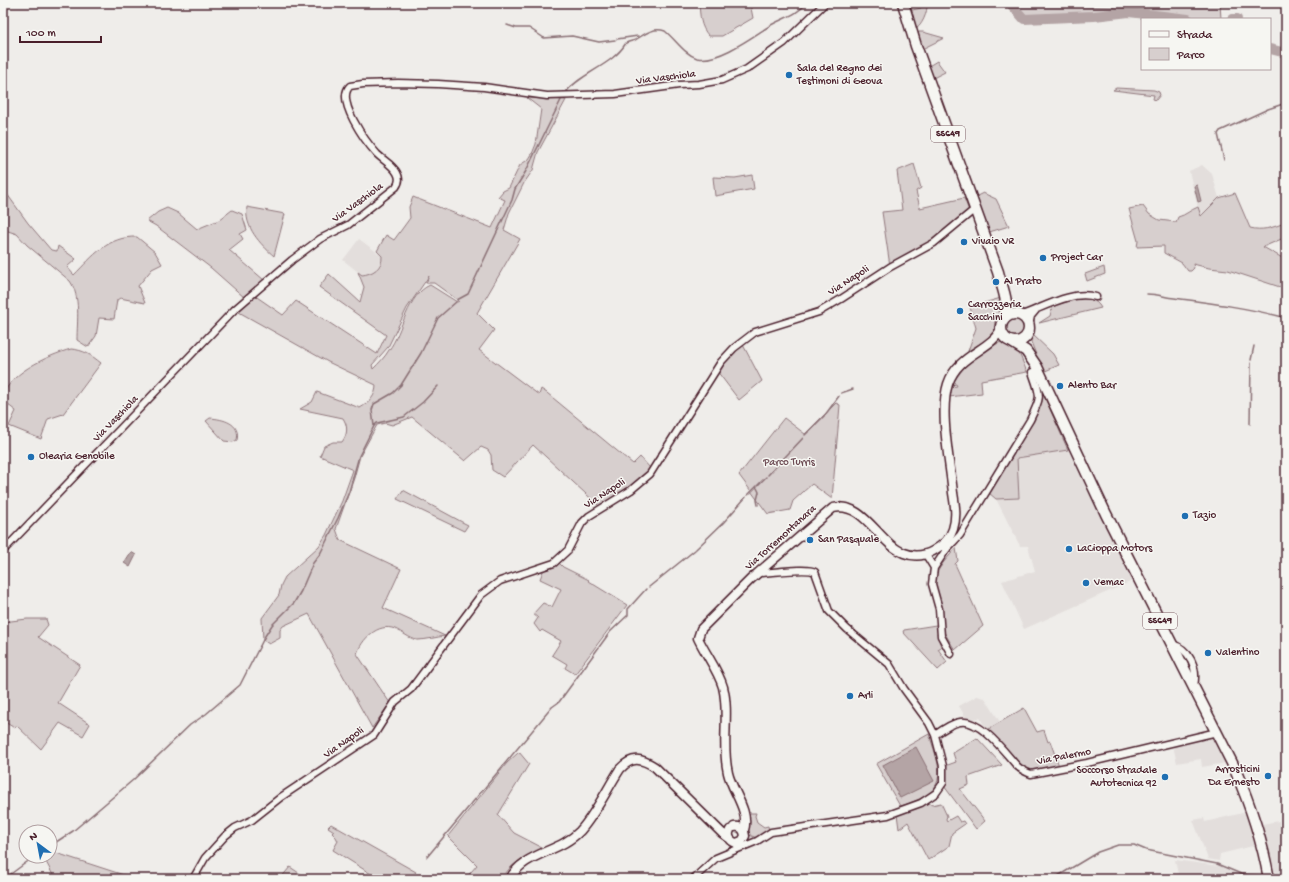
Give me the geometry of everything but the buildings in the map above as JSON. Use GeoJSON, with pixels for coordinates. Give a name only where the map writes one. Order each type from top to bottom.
{"type":"FeatureCollection","features":[{"type":"Feature","properties":{"kind":"main road","name":"SS649"},"geometry":{"type":"LineString","coordinates":[[903,3],[916,46],[998,272],[1007,304],[1007,311],[1002,324],[1003,335],[1026,351],[1106,514],[1217,732],[1250,803],[1264,851],[1269,879]]}},
{"type":"Feature","properties":{"kind":"main road","name":"SS649"},"geometry":{"type":"LineString","coordinates":[[998,272],[1029,328],[1029,341],[1034,369]]}},
{"type":"Feature","properties":{"kind":"main road"},"geometry":{"type":"LineString","coordinates":[[1002,324],[1011,314],[1022,315]]}},
{"type":"Feature","properties":{"kind":"main road"},"geometry":{"type":"LineString","coordinates":[[1009,340],[1015,342],[1024,339],[1029,328]]}},
{"type":"Feature","properties":{"kind":"street","name":"Via Vaschiola"},"geometry":{"type":"LineString","coordinates":[[3,551],[234,310],[292,260],[320,239],[348,225],[396,187],[398,182],[398,174],[377,153],[355,122],[345,98],[345,94],[350,86],[398,83],[438,84],[484,87],[547,96],[615,94],[722,80],[747,69],[784,43],[825,3]]}},
{"type":"Feature","properties":{"kind":"street","name":"Via Napoli"},"geometry":{"type":"LineString","coordinates":[[193,879],[205,858],[225,836],[235,828],[252,820],[282,796],[374,735],[395,702],[411,689],[441,650],[465,614],[486,590],[500,581],[554,563],[568,550],[582,523],[589,516],[643,481],[658,463],[721,362],[734,348],[755,332],[819,312],[842,299],[890,267],[934,243],[975,209]]}},
{"type":"Feature","properties":{"kind":"street"},"geometry":{"type":"LineString","coordinates":[[1022,315],[1081,295],[1096,297]]}},
{"type":"Feature","properties":{"kind":"street"},"geometry":{"type":"LineString","coordinates":[[1029,328],[1031,316],[1039,308]]}},
{"type":"Feature","properties":{"kind":"street"},"geometry":{"type":"LineString","coordinates":[[951,654],[941,636],[937,599],[932,584],[934,568],[952,533],[956,515],[946,419],[946,394],[949,382],[959,366],[974,352],[996,338],[1002,324]]}},
{"type":"Feature","properties":{"kind":"street"},"geometry":{"type":"LineString","coordinates":[[986,345],[998,340],[1009,340]]}},
{"type":"Feature","properties":{"kind":"street"},"geometry":{"type":"LineString","coordinates":[[934,568],[926,554],[944,548],[960,535],[1040,401],[1040,392],[1034,369]]}},
{"type":"Feature","properties":{"kind":"street","name":"Via Torremontanara"},"geometry":{"type":"LineString","coordinates":[[743,812],[728,773],[724,748],[725,713],[723,688],[698,635],[701,629],[758,573],[833,508],[841,506],[857,513],[896,548],[904,553],[919,556],[926,554]]}},
{"type":"Feature","properties":{"kind":"street"},"geometry":{"type":"LineString","coordinates":[[693,879],[716,858],[757,841],[771,832],[888,815],[921,803],[940,789],[944,773],[935,735],[921,710],[904,689],[889,664],[847,629],[829,611],[815,572],[812,570],[796,570],[758,573]]}},
{"type":"Feature","properties":{"kind":"street","name":"Via Palermo"},"geometry":{"type":"LineString","coordinates":[[935,735],[960,722],[969,722],[983,730],[1007,753],[1018,768],[1031,774],[1102,760],[1217,732]]}},
{"type":"Feature","properties":{"kind":"street"},"geometry":{"type":"LineString","coordinates":[[510,879],[523,863],[555,849],[580,830],[620,769],[625,764],[636,758],[642,759],[656,766],[717,828],[731,834],[736,843],[740,842],[744,838],[746,819],[743,812]]}},
{"type":"Feature","properties":{"kind":"street"},"geometry":{"type":"LineString","coordinates":[[730,851],[731,834],[743,812]]}},
{"type":"Feature","properties":{"kind":"street"},"geometry":{"type":"LineString","coordinates":[[731,834],[741,828],[744,832],[757,841]]}},
{"type":"Feature","properties":{"kind":"shaded area"},"geometry":{"type":"Polygon","coordinates":[[[1202,165],[1212,174],[1219,198],[1200,216],[1189,171],[1202,165]]]}},
{"type":"Feature","properties":{"kind":"shaded area"},"geometry":{"type":"Polygon","coordinates":[[[1197,185],[1201,201],[1198,202],[1194,186],[1197,185]]]}},
{"type":"Feature","properties":{"kind":"shaded area"},"geometry":{"type":"Polygon","coordinates":[[[359,239],[382,256],[383,261],[376,270],[368,274],[362,275],[343,260],[359,239]]]}},
{"type":"Feature","properties":{"kind":"shaded area"},"geometry":{"type":"Polygon","coordinates":[[[1068,450],[1132,581],[1024,629],[1002,581],[1035,571],[1028,546],[1020,546],[996,499],[1019,498],[1016,458],[1068,450]]]}},
{"type":"Feature","properties":{"kind":"shaded area"},"geometry":{"type":"Polygon","coordinates":[[[131,552],[136,555],[130,567],[124,563],[131,552]]]}},
{"type":"Feature","properties":{"kind":"shaded area"},"geometry":{"type":"Polygon","coordinates":[[[977,696],[985,698],[1000,722],[987,730],[980,718],[967,720],[959,706],[977,696]]]}},
{"type":"Feature","properties":{"kind":"shaded area"},"geometry":{"type":"Polygon","coordinates":[[[1212,736],[1226,763],[1202,767],[1201,759],[1177,763],[1173,746],[1212,736]]]}},
{"type":"Feature","properties":{"kind":"shaded area"},"geometry":{"type":"Polygon","coordinates":[[[916,747],[934,781],[900,798],[883,765],[916,747]]]}},
{"type":"Feature","properties":{"kind":"shaded area"},"geometry":{"type":"Polygon","coordinates":[[[1247,812],[1257,845],[1220,854],[1219,861],[1208,859],[1193,820],[1204,818],[1205,822],[1247,812]]]}},
{"type":"Feature","properties":{"kind":"shaded area"},"geometry":{"type":"Polygon","coordinates":[[[1286,820],[1286,879],[1272,879],[1261,824],[1286,820]]]}},
{"type":"Feature","properties":{"kind":"shaded area"},"geometry":{"type":"Polygon","coordinates":[[[1175,860],[1219,866],[1236,873],[1261,877],[1263,879],[1179,879],[1175,860]]]}},
{"type":"Feature","properties":{"kind":"green space"},"geometry":{"type":"Polygon","coordinates":[[[699,3],[750,3],[753,18],[722,36],[709,36],[702,25],[699,3]]]}},
{"type":"Feature","properties":{"kind":"green space"},"geometry":{"type":"Polygon","coordinates":[[[922,3],[927,3],[925,15],[922,23],[913,31],[908,11],[921,8],[922,3]]]}},
{"type":"Feature","properties":{"kind":"green space"},"geometry":{"type":"Polygon","coordinates":[[[1012,3],[1064,3],[1063,6],[1115,7],[1120,3],[1220,3],[1221,18],[1192,18],[1130,11],[1093,15],[1062,14],[1029,17],[1019,11],[1012,3]]]}},
{"type":"Feature","properties":{"kind":"green space"},"geometry":{"type":"Polygon","coordinates":[[[919,32],[944,38],[920,50],[915,35],[919,32]]]}},
{"type":"Feature","properties":{"kind":"green space"},"geometry":{"type":"Polygon","coordinates":[[[937,61],[945,72],[931,79],[927,67],[937,61]]]}},
{"type":"Feature","properties":{"kind":"green space"},"geometry":{"type":"Polygon","coordinates":[[[1116,88],[1154,90],[1159,92],[1160,95],[1156,100],[1153,99],[1154,95],[1113,90],[1116,88]]]}},
{"type":"Feature","properties":{"kind":"green space"},"geometry":{"type":"Polygon","coordinates":[[[527,98],[566,100],[538,152],[533,170],[524,183],[509,213],[504,230],[520,239],[477,313],[494,330],[479,350],[539,395],[541,389],[547,393],[633,464],[640,457],[651,469],[645,478],[599,506],[533,445],[503,477],[492,470],[491,455],[488,450],[481,447],[465,461],[412,417],[392,425],[385,423],[377,425],[360,456],[336,529],[340,540],[401,569],[383,608],[445,636],[417,640],[389,627],[377,630],[362,643],[357,654],[390,703],[372,728],[309,614],[283,626],[280,630],[280,638],[269,644],[263,640],[262,618],[279,595],[281,585],[285,577],[319,546],[326,535],[342,501],[353,470],[320,456],[324,446],[333,442],[342,442],[344,439],[347,430],[343,418],[300,409],[312,402],[317,392],[360,408],[371,399],[375,393],[376,385],[328,362],[237,311],[254,295],[283,315],[296,301],[377,354],[386,335],[319,287],[329,274],[360,302],[364,287],[358,272],[362,275],[373,272],[379,267],[382,256],[377,251],[386,235],[394,240],[410,218],[409,207],[413,197],[492,228],[505,200],[498,197],[503,191],[509,188],[520,165],[529,159],[532,154],[536,144],[541,109],[527,98]],[[429,276],[407,308],[388,347],[372,365],[373,369],[382,360],[394,342],[406,314],[422,290],[430,285],[457,302],[459,301],[434,283],[426,283],[429,276]]]}},
{"type":"Feature","properties":{"kind":"green space"},"geometry":{"type":"Polygon","coordinates":[[[914,164],[921,188],[916,191],[920,208],[964,198],[969,211],[931,242],[890,266],[882,212],[902,210],[897,171],[914,164]]]}},
{"type":"Feature","properties":{"kind":"green space"},"geometry":{"type":"Polygon","coordinates":[[[752,175],[754,189],[715,196],[713,177],[735,178],[752,175]]]}},
{"type":"Feature","properties":{"kind":"green space"},"geometry":{"type":"Polygon","coordinates":[[[983,193],[996,199],[1009,226],[986,233],[973,198],[983,193]]]}},
{"type":"Feature","properties":{"kind":"green space"},"geometry":{"type":"Polygon","coordinates":[[[1235,193],[1250,228],[1266,229],[1282,224],[1286,228],[1286,237],[1263,247],[1286,260],[1286,289],[1228,270],[1209,268],[1193,264],[1194,268],[1191,271],[1188,271],[1182,263],[1164,253],[1164,246],[1137,247],[1138,241],[1129,209],[1143,206],[1149,214],[1159,220],[1176,222],[1178,217],[1198,207],[1201,216],[1219,198],[1235,193]]]}},
{"type":"Feature","properties":{"kind":"green space"},"geometry":{"type":"Polygon","coordinates":[[[7,194],[28,223],[51,250],[57,251],[58,246],[76,259],[67,267],[74,275],[102,248],[118,240],[137,237],[155,252],[162,264],[152,269],[138,286],[145,303],[120,298],[117,300],[114,319],[99,318],[96,336],[88,347],[77,340],[78,309],[76,294],[73,287],[70,281],[27,245],[17,234],[8,231],[3,223],[3,199],[7,194]]]}},
{"type":"Feature","properties":{"kind":"green space"},"geometry":{"type":"Polygon","coordinates":[[[247,207],[285,214],[274,256],[263,246],[254,234],[248,221],[247,207]]]}},
{"type":"Feature","properties":{"kind":"green space"},"geometry":{"type":"Polygon","coordinates":[[[167,208],[178,213],[197,229],[219,220],[232,210],[242,214],[247,230],[240,234],[243,239],[229,250],[264,280],[245,298],[211,268],[156,226],[147,221],[158,212],[167,208]]]}},
{"type":"Feature","properties":{"kind":"green space"},"geometry":{"type":"Polygon","coordinates":[[[1104,267],[1105,274],[1087,281],[1085,274],[1104,267]]]}},
{"type":"Feature","properties":{"kind":"green space"},"geometry":{"type":"Polygon","coordinates":[[[1001,298],[1005,310],[995,321],[994,335],[968,351],[976,328],[970,307],[1001,298]]]}},
{"type":"Feature","properties":{"kind":"green space"},"geometry":{"type":"Polygon","coordinates":[[[1080,298],[1095,301],[1101,308],[1039,323],[1050,316],[1052,308],[1056,305],[1080,298]]]}},
{"type":"Feature","properties":{"kind":"green space"},"geometry":{"type":"Polygon","coordinates":[[[1015,318],[1022,321],[1025,328],[1022,335],[1015,338],[1008,335],[1005,328],[1008,321],[1015,318]]]}},
{"type":"Feature","properties":{"kind":"green space"},"geometry":{"type":"Polygon","coordinates":[[[1032,334],[1053,354],[1059,365],[1043,372],[1031,342],[1032,334]]]}},
{"type":"Feature","properties":{"kind":"green space"},"geometry":{"type":"Polygon","coordinates":[[[1001,342],[1017,348],[1027,372],[981,380],[982,393],[949,397],[951,387],[957,386],[956,384],[952,385],[967,365],[979,354],[1001,342]]]}},
{"type":"Feature","properties":{"kind":"green space"},"geometry":{"type":"Polygon","coordinates":[[[742,343],[762,381],[739,400],[717,371],[742,343]]]}},
{"type":"Feature","properties":{"kind":"green space"},"geometry":{"type":"Polygon","coordinates":[[[71,349],[80,350],[87,353],[101,363],[63,414],[48,419],[41,439],[9,426],[16,411],[3,401],[5,392],[11,383],[19,375],[40,361],[71,349]]]}},
{"type":"Feature","properties":{"kind":"green space"},"geometry":{"type":"Polygon","coordinates":[[[1042,391],[1068,450],[1017,458],[1019,498],[996,499],[989,493],[1037,414],[1042,401],[1042,391]]]}},
{"type":"Feature","properties":{"kind":"green space","name":"Parco Turris"},"geometry":{"type":"Polygon","coordinates":[[[836,403],[840,405],[832,499],[812,484],[793,501],[790,510],[768,514],[739,475],[784,418],[805,434],[836,403]]]}},
{"type":"Feature","properties":{"kind":"green space"},"geometry":{"type":"Polygon","coordinates":[[[210,418],[220,419],[234,426],[238,434],[237,440],[233,442],[224,441],[206,421],[210,418]]]}},
{"type":"Feature","properties":{"kind":"green space"},"geometry":{"type":"Polygon","coordinates":[[[403,490],[468,525],[464,531],[397,499],[403,490]]]}},
{"type":"Feature","properties":{"kind":"green space"},"geometry":{"type":"Polygon","coordinates":[[[956,548],[958,561],[955,564],[983,626],[955,650],[944,632],[935,584],[936,574],[956,548]]]}},
{"type":"Feature","properties":{"kind":"green space"},"geometry":{"type":"Polygon","coordinates":[[[558,562],[563,567],[589,580],[588,581],[627,605],[575,674],[565,668],[567,664],[552,655],[561,641],[542,630],[540,632],[534,624],[538,618],[533,614],[543,603],[552,607],[561,589],[540,579],[543,571],[558,562]]]}},
{"type":"Feature","properties":{"kind":"green space"},"geometry":{"type":"Polygon","coordinates":[[[27,619],[46,619],[48,625],[38,637],[80,665],[58,703],[90,724],[83,736],[60,723],[41,749],[17,726],[13,727],[3,721],[3,622],[27,619]]]}},
{"type":"Feature","properties":{"kind":"green space"},"geometry":{"type":"Polygon","coordinates":[[[936,625],[941,647],[938,649],[947,662],[938,670],[903,632],[904,630],[936,625]]]}},
{"type":"Feature","properties":{"kind":"green space"},"geometry":{"type":"Polygon","coordinates":[[[1024,708],[1037,732],[1044,730],[1048,742],[1050,741],[1059,766],[1030,773],[1018,767],[985,731],[1024,708]]]}},
{"type":"Feature","properties":{"kind":"green space"},"geometry":{"type":"Polygon","coordinates":[[[929,734],[938,763],[938,780],[934,788],[928,794],[911,803],[900,806],[876,764],[929,734]]]}},
{"type":"Feature","properties":{"kind":"green space"},"geometry":{"type":"Polygon","coordinates":[[[977,738],[1002,765],[968,777],[969,785],[960,789],[985,821],[976,829],[944,786],[945,766],[956,762],[953,753],[977,738]]]}},
{"type":"Feature","properties":{"kind":"green space"},"geometry":{"type":"Polygon","coordinates":[[[519,752],[529,764],[498,815],[514,833],[543,848],[515,864],[502,879],[465,879],[477,865],[448,836],[507,763],[519,752]]]}},
{"type":"Feature","properties":{"kind":"green space"},"geometry":{"type":"Polygon","coordinates":[[[927,802],[932,805],[941,803],[947,816],[947,821],[956,816],[960,822],[963,821],[965,824],[952,833],[949,846],[928,860],[908,822],[899,829],[897,814],[927,802]]]}},
{"type":"Feature","properties":{"kind":"green space"},"geometry":{"type":"Polygon","coordinates":[[[747,813],[756,813],[755,816],[757,822],[764,827],[768,826],[769,831],[757,838],[749,835],[747,813]]]}},
{"type":"Feature","properties":{"kind":"green space"},"geometry":{"type":"Polygon","coordinates":[[[331,824],[416,872],[410,879],[379,879],[333,850],[338,841],[332,833],[334,831],[328,827],[331,824]]]}},
{"type":"Feature","properties":{"kind":"green space"},"geometry":{"type":"Polygon","coordinates":[[[58,854],[136,879],[55,879],[47,864],[58,864],[58,854]]]}},
{"type":"Feature","properties":{"kind":"green space"},"geometry":{"type":"Polygon","coordinates":[[[290,867],[308,879],[280,879],[290,867]]]}},
{"type":"Feature","properties":{"kind":"waterway"},"geometry":{"type":"LineString","coordinates":[[565,93],[580,80],[613,58],[626,43],[649,32],[657,30],[665,31],[692,56],[697,58],[706,58],[715,56],[736,47],[771,25],[794,14],[807,3]]}},
{"type":"Feature","properties":{"kind":"waterway"},"geometry":{"type":"LineString","coordinates":[[1010,3],[1024,19],[1094,16],[1129,12],[1180,18]]}},
{"type":"Feature","properties":{"kind":"waterway"},"geometry":{"type":"LineString","coordinates":[[507,25],[516,28],[529,28],[544,38],[572,36],[599,42],[615,40]]}},
{"type":"Feature","properties":{"kind":"waterway"},"geometry":{"type":"LineString","coordinates":[[617,39],[638,36]]}},
{"type":"Feature","properties":{"kind":"waterway"},"geometry":{"type":"LineString","coordinates":[[1271,49],[1286,53]]}},
{"type":"Feature","properties":{"kind":"waterway"},"geometry":{"type":"LineString","coordinates":[[457,300],[468,294],[512,200],[515,189],[526,171],[561,100]]}},
{"type":"Feature","properties":{"kind":"waterway"},"geometry":{"type":"LineString","coordinates":[[1224,160],[1218,134],[1220,131],[1268,109],[1286,103]]}},
{"type":"Feature","properties":{"kind":"waterway"},"geometry":{"type":"LineString","coordinates":[[1147,294],[1230,306],[1286,318]]}},
{"type":"Feature","properties":{"kind":"waterway"},"geometry":{"type":"LineString","coordinates":[[58,841],[73,831],[133,780],[190,725],[206,714],[240,685],[272,625],[294,603],[313,563],[320,554],[338,518],[349,492],[359,456],[374,426],[372,410],[374,404],[393,393],[401,385],[421,353],[438,318],[456,302]]}},
{"type":"Feature","properties":{"kind":"waterway"},"geometry":{"type":"LineString","coordinates":[[1251,360],[1254,346]]}},
{"type":"Feature","properties":{"kind":"waterway"},"geometry":{"type":"LineString","coordinates":[[1250,424],[1251,363]]}},
{"type":"Feature","properties":{"kind":"waterway"},"geometry":{"type":"LineString","coordinates":[[374,426],[377,423],[404,417],[423,402],[438,386]]}},
{"type":"Feature","properties":{"kind":"waterway"},"geometry":{"type":"LineString","coordinates":[[841,393],[853,389]]}},
{"type":"Feature","properties":{"kind":"waterway"},"geometry":{"type":"LineString","coordinates":[[805,435],[825,415],[839,396]]}},
{"type":"Feature","properties":{"kind":"waterway"},"geometry":{"type":"LineString","coordinates":[[768,475],[803,438]]}},
{"type":"Feature","properties":{"kind":"waterway"},"geometry":{"type":"LineString","coordinates":[[748,495],[766,477]]}},
{"type":"Feature","properties":{"kind":"waterway"},"geometry":{"type":"LineString","coordinates":[[757,488],[759,492],[757,500],[758,505]]}},
{"type":"Feature","properties":{"kind":"waterway"},"geometry":{"type":"LineString","coordinates":[[696,549],[723,523],[746,497]]}},
{"type":"Feature","properties":{"kind":"waterway"},"geometry":{"type":"LineString","coordinates":[[649,587],[695,550]]}},
{"type":"Feature","properties":{"kind":"waterway"},"geometry":{"type":"LineString","coordinates":[[427,857],[552,707],[559,702],[610,632],[628,615],[628,609],[646,589]]}},
{"type":"Feature","properties":{"kind":"waterway"},"geometry":{"type":"LineString","coordinates":[[1053,879],[1098,852],[1118,845],[1134,845],[1146,850],[1217,864],[1241,874],[1260,876]]}},
{"type":"Feature","properties":{"kind":"waterway"},"geometry":{"type":"LineString","coordinates":[[4,879],[24,864]]}},
{"type":"Feature","properties":{"kind":"place","name":"Sala del Regno dei Testimoni di Geova"},"geometry":{"type":"Point","coordinates":[789,75]}},
{"type":"Feature","properties":{"kind":"place","name":"Vivaio VR"},"geometry":{"type":"Point","coordinates":[964,242]}},
{"type":"Feature","properties":{"kind":"place","name":"Project Car"},"geometry":{"type":"Point","coordinates":[1043,258]}},
{"type":"Feature","properties":{"kind":"place","name":"Al Prato"},"geometry":{"type":"Point","coordinates":[996,282]}},
{"type":"Feature","properties":{"kind":"place","name":"Carrozzeria Sacchini"},"geometry":{"type":"Point","coordinates":[960,311]}},
{"type":"Feature","properties":{"kind":"place","name":"Alento Bar"},"geometry":{"type":"Point","coordinates":[1060,386]}},
{"type":"Feature","properties":{"kind":"place","name":"Olearia Genobile"},"geometry":{"type":"Point","coordinates":[31,457]}},
{"type":"Feature","properties":{"kind":"place","name":"Tazio"},"geometry":{"type":"Point","coordinates":[1185,516]}},
{"type":"Feature","properties":{"kind":"place","name":"San Pasquale"},"geometry":{"type":"Point","coordinates":[810,540]}},
{"type":"Feature","properties":{"kind":"place","name":"LaCioppa Motors"},"geometry":{"type":"Point","coordinates":[1069,549]}},
{"type":"Feature","properties":{"kind":"place","name":"Vemac"},"geometry":{"type":"Point","coordinates":[1086,583]}},
{"type":"Feature","properties":{"kind":"place","name":"Valentino"},"geometry":{"type":"Point","coordinates":[1208,653]}},
{"type":"Feature","properties":{"kind":"place","name":"Arli"},"geometry":{"type":"Point","coordinates":[850,696]}},
{"type":"Feature","properties":{"kind":"place","name":"Arrosticini Da Ernesto"},"geometry":{"type":"Point","coordinates":[1268,776]}},
{"type":"Feature","properties":{"kind":"place","name":"Soccorso Stradale Autotecnica 92"},"geometry":{"type":"Point","coordinates":[1165,777]}}]}
